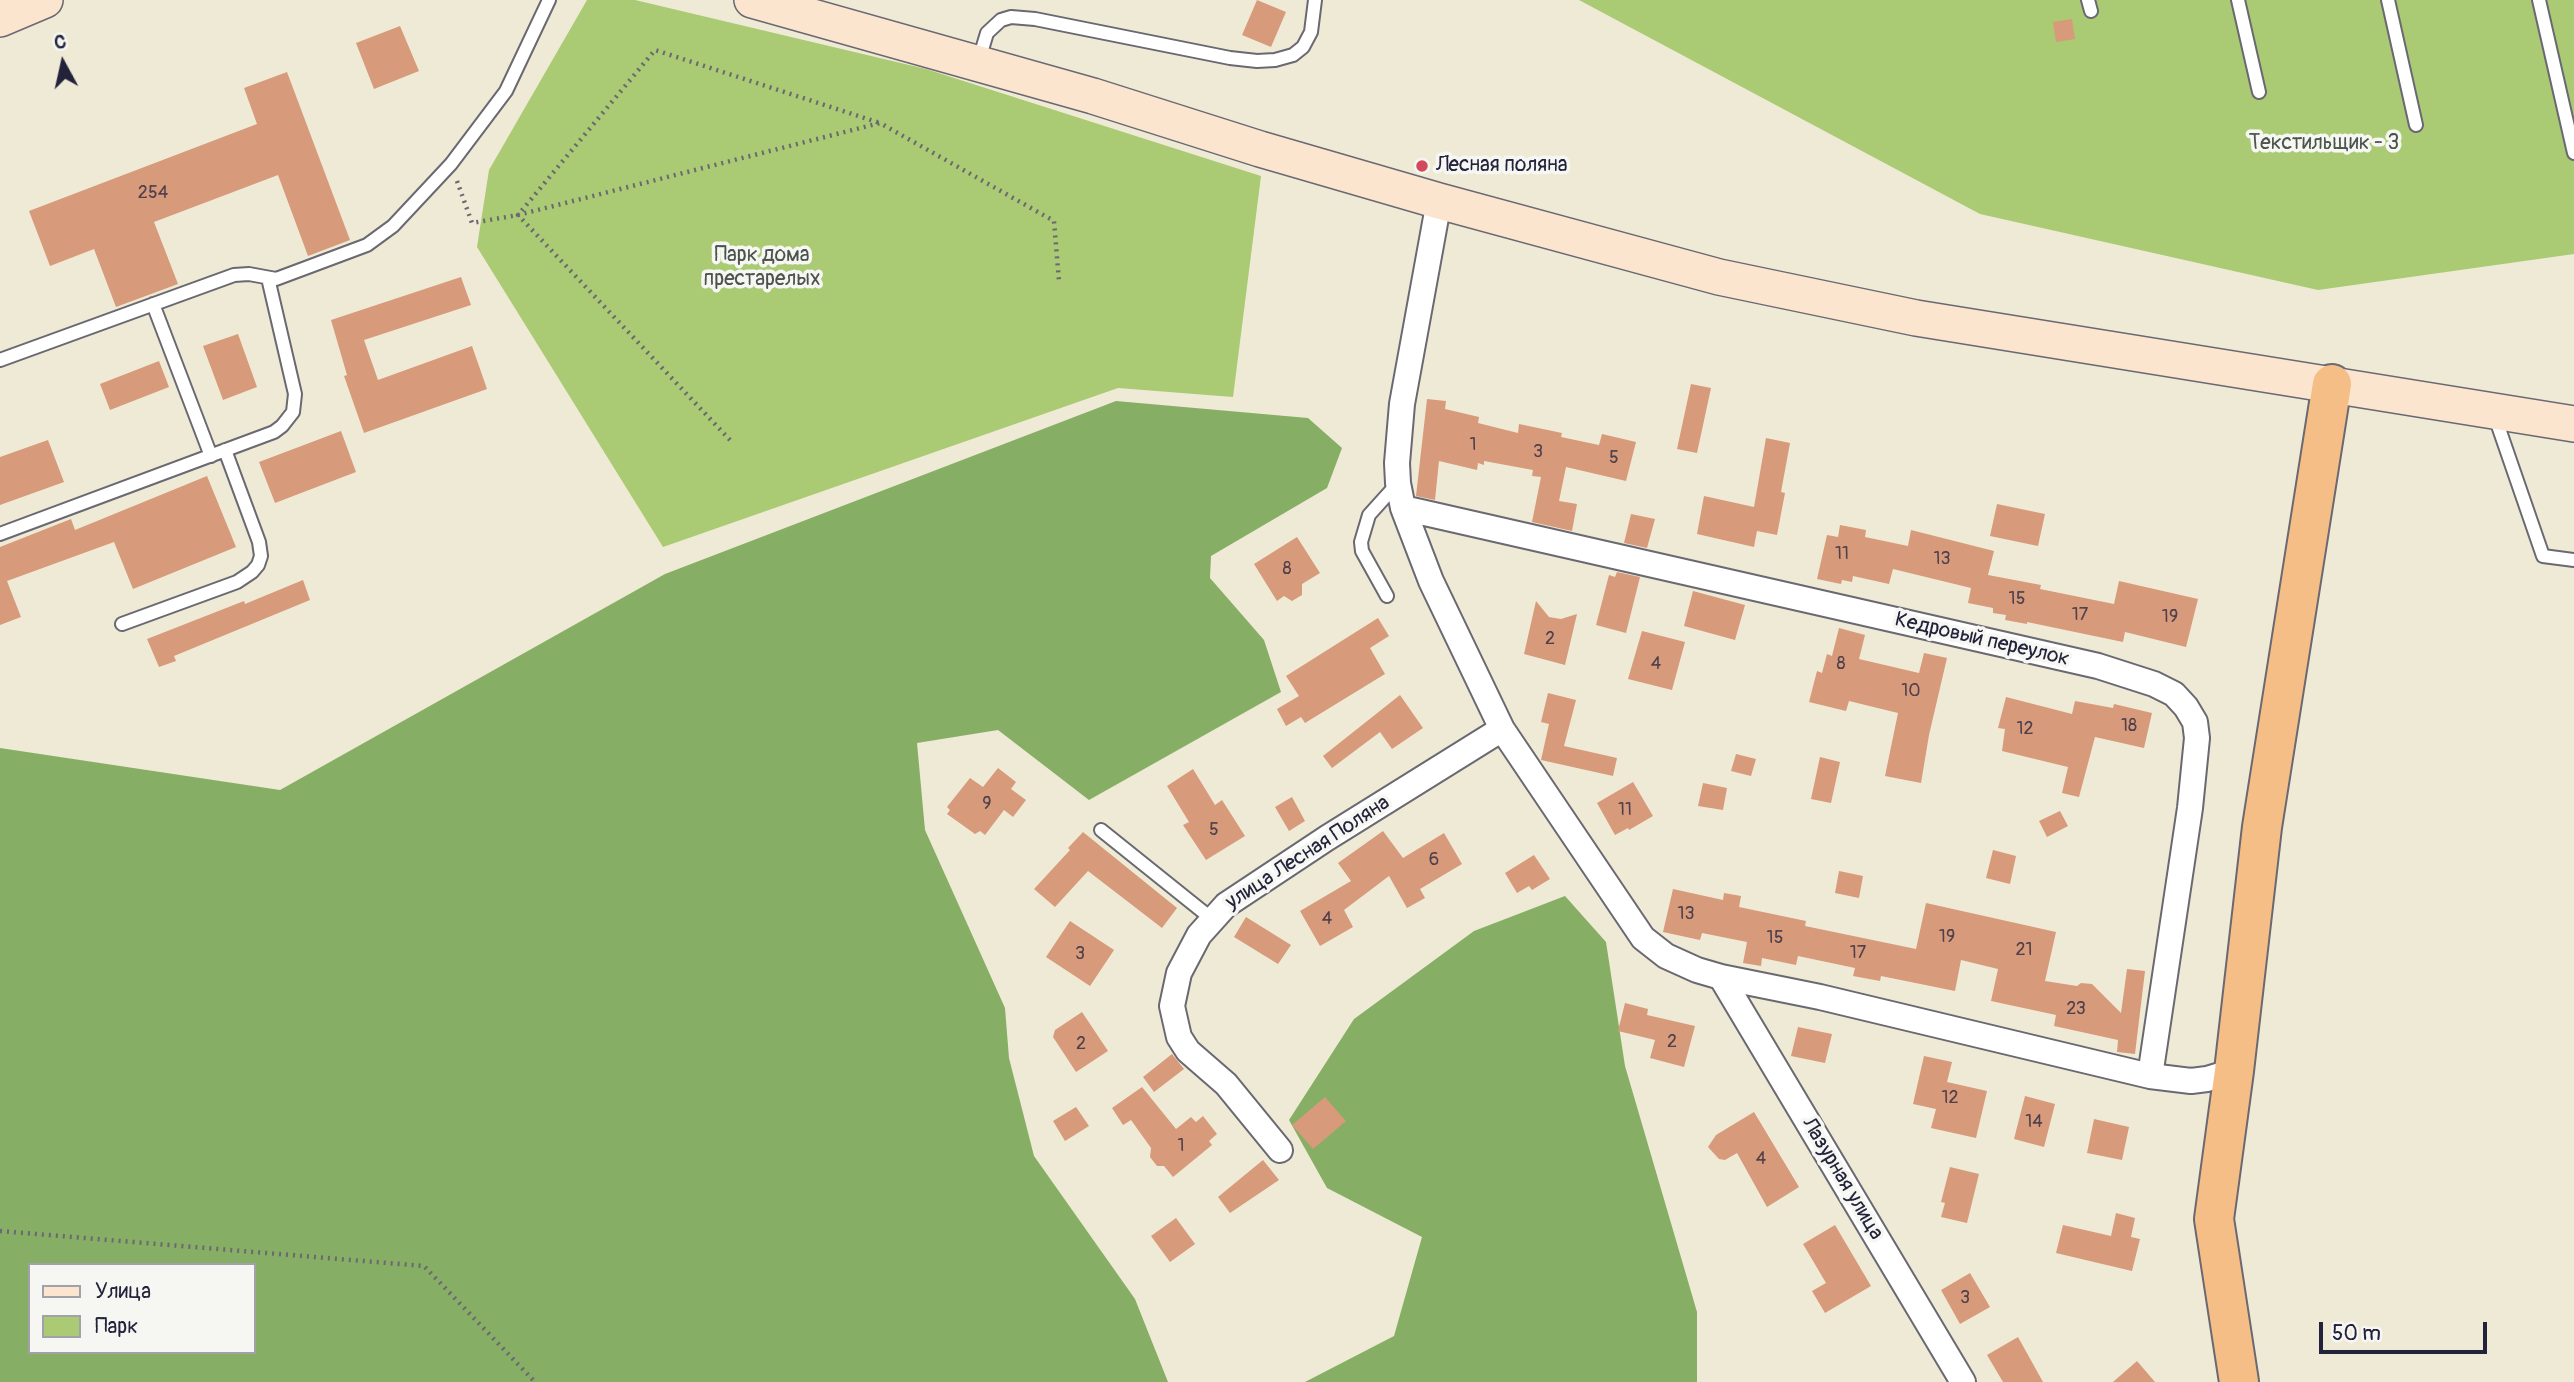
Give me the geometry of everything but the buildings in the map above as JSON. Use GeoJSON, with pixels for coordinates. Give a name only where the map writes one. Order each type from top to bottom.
{"type":"FeatureCollection","features":[{"type":"Feature","properties":{"kind":"highway"},"geometry":{"type":"LineString","coordinates":[[2239,1382],[2214,1219],[2262,827],[2332,384]]}},
{"type":"Feature","properties":{"kind":"main road"},"geometry":{"type":"LineString","coordinates":[[0,19],[45,0]]}},
{"type":"Feature","properties":{"kind":"main road"},"geometry":{"type":"LineString","coordinates":[[752,0],[1093,96],[1260,149],[1439,201],[1719,276],[1916,318],[2574,424]]}},
{"type":"Feature","properties":{"kind":"street"},"geometry":{"type":"LineString","coordinates":[[1439,201],[1402,404],[1398,483],[1404,508],[1431,581],[1502,729],[1643,938],[1665,956],[1721,977],[1819,997],[2150,1076],[2191,1081],[2234,1071]]}},
{"type":"Feature","properties":{"kind":"street","name":"Кедровый переулок"},"geometry":{"type":"LineString","coordinates":[[1404,508],[2098,666],[2154,684],[2174,694],[2195,722],[2197,738],[2190,808],[2150,1076]]}},
{"type":"Feature","properties":{"kind":"street","name":"улица Лесная Поляна"},"geometry":{"type":"LineString","coordinates":[[1280,1150],[1226,1084],[1188,1051],[1177,1029],[1171,1006],[1179,973],[1199,935],[1212,919],[1242,894],[1502,729]]}},
{"type":"Feature","properties":{"kind":"street","name":"Лазурная улица"},"geometry":{"type":"LineString","coordinates":[[1721,977],[1963,1382]]}},
{"type":"Feature","properties":{"kind":"lane"},"geometry":{"type":"LineString","coordinates":[[0,360],[234,275],[249,274],[276,279],[368,245],[393,226],[451,164],[506,91],[550,0]]}},
{"type":"Feature","properties":{"kind":"lane"},"geometry":{"type":"LineString","coordinates":[[978,63],[987,33],[1000,20],[1011,16],[1230,58],[1275,60],[1293,55],[1303,47],[1311,32],[1315,0]]}},
{"type":"Feature","properties":{"kind":"lane"},"geometry":{"type":"LineString","coordinates":[[2238,0],[2259,92]]}},
{"type":"Feature","properties":{"kind":"lane"},"geometry":{"type":"LineString","coordinates":[[2388,0],[2416,125]]}},
{"type":"Feature","properties":{"kind":"lane"},"geometry":{"type":"LineString","coordinates":[[2539,0],[2574,153]]}},
{"type":"Feature","properties":{"kind":"lane"},"geometry":{"type":"LineString","coordinates":[[0,534],[274,432],[282,426],[293,412],[295,394],[268,278]]}},
{"type":"Feature","properties":{"kind":"lane"},"geometry":{"type":"LineString","coordinates":[[153,304],[211,456]]}},
{"type":"Feature","properties":{"kind":"lane"},"geometry":{"type":"LineString","coordinates":[[2493,411],[2543,556],[2574,560]]}},
{"type":"Feature","properties":{"kind":"lane"},"geometry":{"type":"LineString","coordinates":[[122,624],[237,582],[257,565],[261,556],[259,542],[225,450]]}},
{"type":"Feature","properties":{"kind":"lane"},"geometry":{"type":"LineString","coordinates":[[1387,596],[1363,551],[1361,542],[1369,515],[1398,483]]}},
{"type":"Feature","properties":{"kind":"lane"},"geometry":{"type":"LineString","coordinates":[[1101,830],[1212,919]]}},
{"type":"Feature","properties":{"kind":"path"},"geometry":{"type":"LineString","coordinates":[[518,215],[655,50],[880,123],[1054,221],[1059,281]]}},
{"type":"Feature","properties":{"kind":"path"},"geometry":{"type":"LineString","coordinates":[[451,164],[472,223],[518,215],[880,123]]}},
{"type":"Feature","properties":{"kind":"path"},"geometry":{"type":"LineString","coordinates":[[518,215],[730,440]]}},
{"type":"Feature","properties":{"kind":"path"},"geometry":{"type":"LineString","coordinates":[[0,1231],[424,1266],[535,1382]]}},
{"type":"Feature","properties":{"kind":"green space","name":"Парк дома престарелых"},"geometry":{"type":"Polygon","coordinates":[[[587,0],[635,0],[926,69],[1261,176],[1233,397],[1118,388],[663,547],[477,247],[489,170],[587,0]]]}},
{"type":"Feature","properties":{"kind":"green space","name":"Текстильщик - 3"},"geometry":{"type":"Polygon","coordinates":[[[1579,0],[2574,0],[2574,254],[2318,290],[1980,214],[1579,0]]]}},
{"type":"Feature","properties":{"kind":"green space"},"geometry":{"type":"Polygon","coordinates":[[[1116,401],[1308,418],[1342,448],[1327,488],[1211,556],[1210,578],[1264,640],[1281,692],[1089,800],[998,730],[917,743],[925,830],[1005,1008],[1009,1058],[1034,1156],[1135,1299],[1168,1382],[0,1382],[0,748],[280,790],[665,574],[1116,401]]]}},
{"type":"Feature","properties":{"kind":"green space"},"geometry":{"type":"Polygon","coordinates":[[[1565,896],[1606,942],[1625,1066],[1697,1312],[1697,1382],[1305,1382],[1394,1336],[1422,1237],[1327,1188],[1289,1120],[1354,1019],[1474,931],[1565,896]]]}},
{"type":"Feature","properties":{"kind":"place","name":"Лесная поляна"},"geometry":{"type":"Point","coordinates":[1422,166]}}]}
